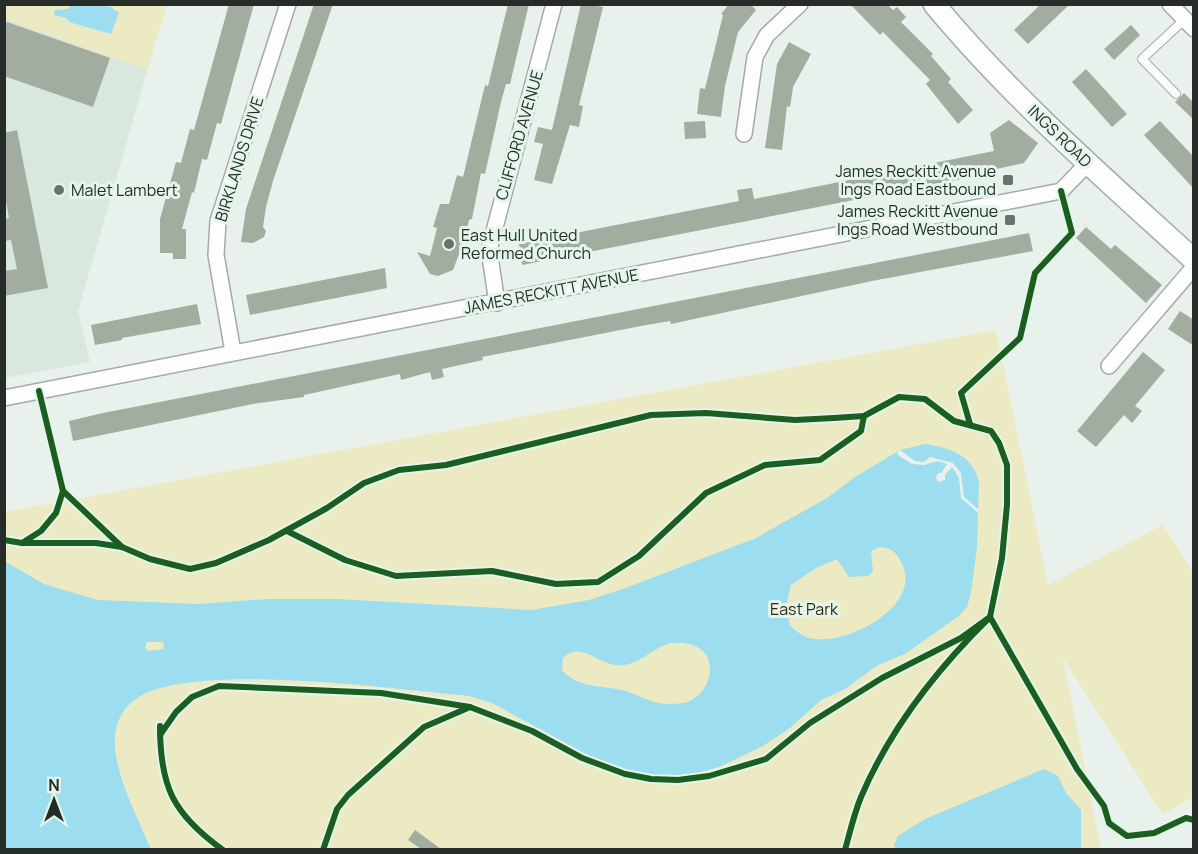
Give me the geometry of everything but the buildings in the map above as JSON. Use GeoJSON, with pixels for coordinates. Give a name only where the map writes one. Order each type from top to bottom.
{"type":"FeatureCollection","features":[{"type":"Feature","properties":{"kind":"street","name":"BIRKLANDS DRIVE"},"geometry":{"type":"LineString","coordinates":[[233,352],[216,255],[218,221],[288,4]]}},
{"type":"Feature","properties":{"kind":"street","name":"CLIFFORD AVENUE"},"geometry":{"type":"LineString","coordinates":[[497,303],[489,250],[503,192],[531,99],[554,4]]}},
{"type":"Feature","properties":{"kind":"street"},"geometry":{"type":"LineString","coordinates":[[744,134],[755,57],[767,35],[800,4]]}},
{"type":"Feature","properties":{"kind":"street","name":"INGS ROAD"},"geometry":{"type":"LineString","coordinates":[[934,4],[977,56],[1088,163],[1194,260]]}},
{"type":"Feature","properties":{"kind":"street"},"geometry":{"type":"LineString","coordinates":[[1170,4],[1189,25]]}},
{"type":"Feature","properties":{"kind":"street","name":"JAMES RECKITT AVENUE"},"geometry":{"type":"LineString","coordinates":[[4,398],[233,352],[497,303],[1060,190],[1088,163]]}},
{"type":"Feature","properties":{"kind":"street"},"geometry":{"type":"LineString","coordinates":[[1109,366],[1194,267]]}},
{"type":"Feature","properties":{"kind":"lane"},"geometry":{"type":"LineString","coordinates":[[1176,94],[1142,59],[1189,25]]}},
{"type":"Feature","properties":{"kind":"shaded area","name":"Malet Lambert"},"geometry":{"type":"Polygon","coordinates":[[[5,5],[166,5],[78,311],[90,362],[5,378],[5,5]]]}},
{"type":"Feature","properties":{"kind":"green space"},"geometry":{"type":"Polygon","coordinates":[[[4,5],[167,5],[147,70],[5,19],[7,10],[4,5]]]}},
{"type":"Feature","properties":{"kind":"green space","name":"East Park"},"geometry":{"type":"Polygon","coordinates":[[[996,330],[1048,585],[1163,525],[1193,572],[1193,797],[1163,815],[1063,658],[1101,849],[5,850],[5,512],[996,330]]]}},
{"type":"Feature","properties":{"kind":"water"},"geometry":{"type":"Polygon","coordinates":[[[70,5],[111,7],[119,13],[111,34],[69,22],[66,18],[54,15],[55,10],[68,9],[70,5]]]}},
{"type":"Feature","properties":{"kind":"water"},"geometry":{"type":"Polygon","coordinates":[[[925,444],[951,450],[965,458],[976,472],[979,481],[977,547],[967,607],[960,615],[905,654],[878,665],[845,689],[821,700],[790,728],[763,746],[719,767],[679,778],[639,775],[588,755],[492,703],[469,696],[296,681],[247,679],[201,681],[163,687],[136,699],[126,708],[117,725],[115,742],[120,774],[151,849],[5,849],[4,561],[44,584],[98,600],[199,604],[268,599],[338,599],[531,610],[589,600],[756,538],[827,498],[855,477],[900,450],[925,444]],[[880,547],[871,551],[873,572],[868,576],[849,577],[837,559],[816,568],[791,585],[786,606],[790,626],[806,637],[821,639],[839,637],[858,631],[876,621],[891,608],[902,594],[906,578],[901,562],[895,553],[888,548],[880,547]],[[147,642],[145,648],[148,651],[164,649],[163,642],[147,642]],[[671,643],[637,661],[623,665],[608,663],[582,652],[569,653],[563,658],[562,670],[580,682],[626,691],[662,704],[683,703],[693,699],[701,693],[710,674],[710,664],[706,655],[700,648],[687,643],[671,643]]]}},
{"type":"Feature","properties":{"kind":"water"},"geometry":{"type":"Polygon","coordinates":[[[1044,769],[1058,776],[1066,793],[1081,810],[1081,849],[896,849],[894,845],[898,836],[925,819],[1044,769]]]}},
{"type":"Feature","properties":{"kind":"pier"},"geometry":{"type":"Polygon","coordinates":[[[900,450],[915,461],[924,462],[930,457],[953,463],[961,473],[964,497],[979,510],[978,513],[961,498],[959,478],[952,467],[945,475],[945,480],[939,482],[936,479],[937,474],[942,472],[947,464],[938,461],[924,465],[912,464],[899,456],[897,453],[900,450]]]}},
{"type":"Feature","properties":{"kind":"cycle path"},"geometry":{"type":"LineString","coordinates":[[970,424],[961,393],[1020,338],[1035,273],[1072,233],[1061,191]]}},
{"type":"Feature","properties":{"kind":"cycle path"},"geometry":{"type":"LineString","coordinates":[[22,543],[41,531],[56,513],[63,491],[39,391]]}},
{"type":"Feature","properties":{"kind":"cycle path"},"geometry":{"type":"LineString","coordinates":[[4,540],[22,543],[96,543],[122,547],[150,559],[190,569],[216,563],[269,540],[327,508],[364,483],[399,470],[446,465],[651,415],[706,413],[795,420],[834,418],[864,416],[899,397],[925,399],[954,421],[991,431],[999,443],[1007,465],[1007,505],[1002,558],[990,617],[961,638],[882,678],[810,723],[766,759],[709,776],[678,780],[651,779],[625,774],[582,758],[532,731],[470,707],[381,693],[219,686],[192,697],[176,712],[160,735]]}},
{"type":"Feature","properties":{"kind":"cycle path"},"geometry":{"type":"LineString","coordinates":[[287,531],[345,560],[396,576],[492,571],[556,584],[598,582],[639,556],[706,493],[765,465],[820,460],[861,431],[864,416]]}},
{"type":"Feature","properties":{"kind":"cycle path"},"geometry":{"type":"LineString","coordinates":[[63,491],[122,547]]}},
{"type":"Feature","properties":{"kind":"cycle path"},"geometry":{"type":"LineString","coordinates":[[845,850],[861,797],[886,747],[934,678],[990,617],[1077,769],[1104,806],[1109,823],[1127,836],[1154,833],[1186,818],[1194,820]]}},
{"type":"Feature","properties":{"kind":"cycle path"},"geometry":{"type":"LineString","coordinates":[[323,850],[337,809],[348,795],[424,727],[470,707]]}},
{"type":"Feature","properties":{"kind":"cycle path"},"geometry":{"type":"LineString","coordinates":[[160,726],[163,766],[173,797],[192,824],[223,850]]}},
{"type":"Feature","properties":{"kind":"place","name":"James Reckitt Avenue Ings Road Eastbound"},"geometry":{"type":"Point","coordinates":[1008,180]}},
{"type":"Feature","properties":{"kind":"place","name":"Malet Lambert"},"geometry":{"type":"Point","coordinates":[59,190]}},
{"type":"Feature","properties":{"kind":"place","name":"James Reckitt Avenue Ings Road Westbound"},"geometry":{"type":"Point","coordinates":[1010,220]}},
{"type":"Feature","properties":{"kind":"place","name":"East Hull United Reformed Church"},"geometry":{"type":"Point","coordinates":[449,244]}}]}
